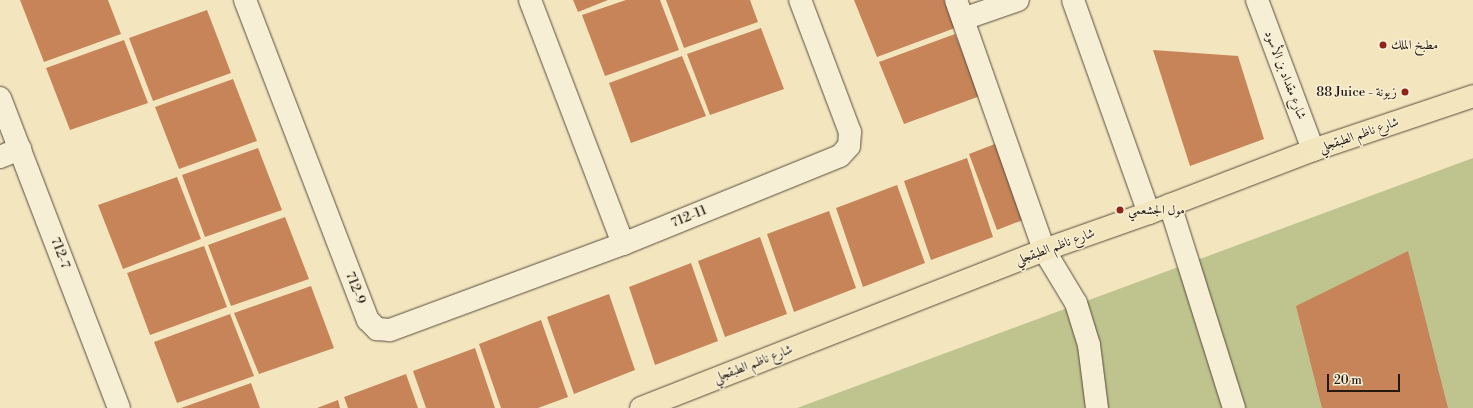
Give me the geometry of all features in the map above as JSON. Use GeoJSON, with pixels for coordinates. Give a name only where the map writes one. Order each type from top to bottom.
{"type":"FeatureCollection","features":[{"type":"Feature","properties":{"kind":"main road","name":"شارع ناظم الطبقجلي"},"geometry":{"type":"LineString","coordinates":[[641,408],[1044,250],[1149,213],[1314,150],[1473,96]]}},
{"type":"Feature","properties":{"kind":"street","name":"712-9"},"geometry":{"type":"LineString","coordinates":[[245,0],[368,320],[377,329],[390,330],[623,244]]}},
{"type":"Feature","properties":{"kind":"street"},"geometry":{"type":"LineString","coordinates":[[530,0],[623,244]]}},
{"type":"Feature","properties":{"kind":"street","name":"712-11"},"geometry":{"type":"LineString","coordinates":[[623,244],[840,156],[849,146],[850,132],[800,0]]}},
{"type":"Feature","properties":{"kind":"street"},"geometry":{"type":"LineString","coordinates":[[1018,0],[959,10],[1044,250],[1076,303],[1089,345],[1097,408]]}},
{"type":"Feature","properties":{"kind":"street"},"geometry":{"type":"LineString","coordinates":[[1073,0],[1149,213]]}},
{"type":"Feature","properties":{"kind":"street","name":"شارع مقداد بن الأسود"},"geometry":{"type":"LineString","coordinates":[[1257,0],[1314,150]]}},
{"type":"Feature","properties":{"kind":"street","name":"712-7"},"geometry":{"type":"LineString","coordinates":[[0,98],[10,153],[119,408]]}},
{"type":"Feature","properties":{"kind":"street"},"geometry":{"type":"LineString","coordinates":[[1170,205],[1234,408]]}},
{"type":"Feature","properties":{"kind":"green space"},"geometry":{"type":"Polygon","coordinates":[[[1473,158],[1473,408],[797,408],[1473,158]]]}},
{"type":"Feature","properties":{"kind":"building"},"geometry":{"type":"Polygon","coordinates":[[[20,0],[108,0],[121,34],[44,62],[20,0]]]}},
{"type":"Feature","properties":{"kind":"building"},"geometry":{"type":"Polygon","coordinates":[[[573,0],[608,0],[578,12],[573,0]]]}},
{"type":"Feature","properties":{"kind":"building"},"geometry":{"type":"Polygon","coordinates":[[[626,0],[660,0],[679,50],[605,76],[582,15],[626,0]]]}},
{"type":"Feature","properties":{"kind":"building"},"geometry":{"type":"Polygon","coordinates":[[[666,0],[750,0],[758,22],[684,48],[666,0]]]}},
{"type":"Feature","properties":{"kind":"building"},"geometry":{"type":"Polygon","coordinates":[[[854,0],[944,0],[955,28],[877,57],[854,0]]]}},
{"type":"Feature","properties":{"kind":"building"},"geometry":{"type":"Polygon","coordinates":[[[207,10],[231,73],[153,101],[129,38],[207,10]]]}},
{"type":"Feature","properties":{"kind":"building"},"geometry":{"type":"Polygon","coordinates":[[[761,28],[784,89],[710,115],[687,54],[761,28]]]}},
{"type":"Feature","properties":{"kind":"building"},"geometry":{"type":"Polygon","coordinates":[[[955,34],[980,96],[904,124],[879,62],[955,34]]]}},
{"type":"Feature","properties":{"kind":"building"},"geometry":{"type":"Polygon","coordinates":[[[124,40],[148,103],[70,130],[46,68],[124,40]]]}},
{"type":"Feature","properties":{"kind":"building"},"geometry":{"type":"Polygon","coordinates":[[[1153,50],[1238,56],[1264,139],[1190,166],[1153,50]]]}},
{"type":"Feature","properties":{"kind":"building"},"geometry":{"type":"Polygon","coordinates":[[[682,56],[706,116],[631,143],[609,83],[682,56]]]}},
{"type":"Feature","properties":{"kind":"building"},"geometry":{"type":"Polygon","coordinates":[[[233,79],[257,141],[179,169],[155,107],[233,79]]]}},
{"type":"Feature","properties":{"kind":"building"},"geometry":{"type":"Polygon","coordinates":[[[1000,142],[1028,218],[997,230],[969,154],[1000,142]]]}},
{"type":"Feature","properties":{"kind":"building"},"geometry":{"type":"Polygon","coordinates":[[[258,148],[282,210],[205,237],[182,175],[258,148]]]}},
{"type":"Feature","properties":{"kind":"building"},"geometry":{"type":"Polygon","coordinates":[[[967,158],[993,237],[931,260],[904,181],[967,158]]]}},
{"type":"Feature","properties":{"kind":"building"},"geometry":{"type":"Polygon","coordinates":[[[177,177],[201,239],[123,269],[98,205],[177,177]]]}},
{"type":"Feature","properties":{"kind":"building"},"geometry":{"type":"Polygon","coordinates":[[[897,185],[925,263],[863,287],[836,208],[897,185]]]}},
{"type":"Feature","properties":{"kind":"building"},"geometry":{"type":"Polygon","coordinates":[[[829,211],[856,288],[794,312],[767,234],[829,211]]]}},
{"type":"Feature","properties":{"kind":"building"},"geometry":{"type":"Polygon","coordinates":[[[285,217],[309,279],[231,306],[208,245],[285,217]]]}},
{"type":"Feature","properties":{"kind":"building"},"geometry":{"type":"Polygon","coordinates":[[[760,237],[787,314],[725,337],[698,261],[760,237]]]}},
{"type":"Feature","properties":{"kind":"building"},"geometry":{"type":"Polygon","coordinates":[[[204,246],[227,307],[150,335],[127,273],[204,246]]]}},
{"type":"Feature","properties":{"kind":"building"},"geometry":{"type":"Polygon","coordinates":[[[1408,251],[1448,408],[1322,408],[1296,306],[1408,251]]]}},
{"type":"Feature","properties":{"kind":"building"},"geometry":{"type":"Polygon","coordinates":[[[691,263],[718,341],[655,365],[629,287],[691,263]]]}},
{"type":"Feature","properties":{"kind":"building"},"geometry":{"type":"Polygon","coordinates":[[[311,286],[334,348],[259,374],[234,313],[311,286]]]}},
{"type":"Feature","properties":{"kind":"building"},"geometry":{"type":"Polygon","coordinates":[[[609,294],[635,370],[574,394],[547,317],[609,294]]]}},
{"type":"Feature","properties":{"kind":"building"},"geometry":{"type":"Polygon","coordinates":[[[230,314],[254,376],[177,403],[154,342],[230,314]]]}},
{"type":"Feature","properties":{"kind":"building"},"geometry":{"type":"Polygon","coordinates":[[[541,320],[568,397],[538,408],[501,408],[479,344],[541,320]]]}},
{"type":"Feature","properties":{"kind":"building"},"geometry":{"type":"Polygon","coordinates":[[[475,348],[495,408],[426,408],[413,371],[475,348]]]}},
{"type":"Feature","properties":{"kind":"building"},"geometry":{"type":"Polygon","coordinates":[[[406,374],[418,408],[348,408],[344,397],[406,374]]]}},
{"type":"Feature","properties":{"kind":"building"},"geometry":{"type":"Polygon","coordinates":[[[251,383],[260,408],[181,408],[251,383]]]}},
{"type":"Feature","properties":{"kind":"building"},"geometry":{"type":"Polygon","coordinates":[[[338,400],[340,408],[317,408],[338,400]]]}},
{"type":"Feature","properties":{"kind":"place","name":"مطبخ الملك"},"geometry":{"type":"Point","coordinates":[1383,45]}},
{"type":"Feature","properties":{"kind":"place","name":"88 Juice - زيونة"},"geometry":{"type":"Point","coordinates":[1405,92]}},
{"type":"Feature","properties":{"kind":"place","name":"مول الجشعمي"},"geometry":{"type":"Point","coordinates":[1120,210]}}]}
